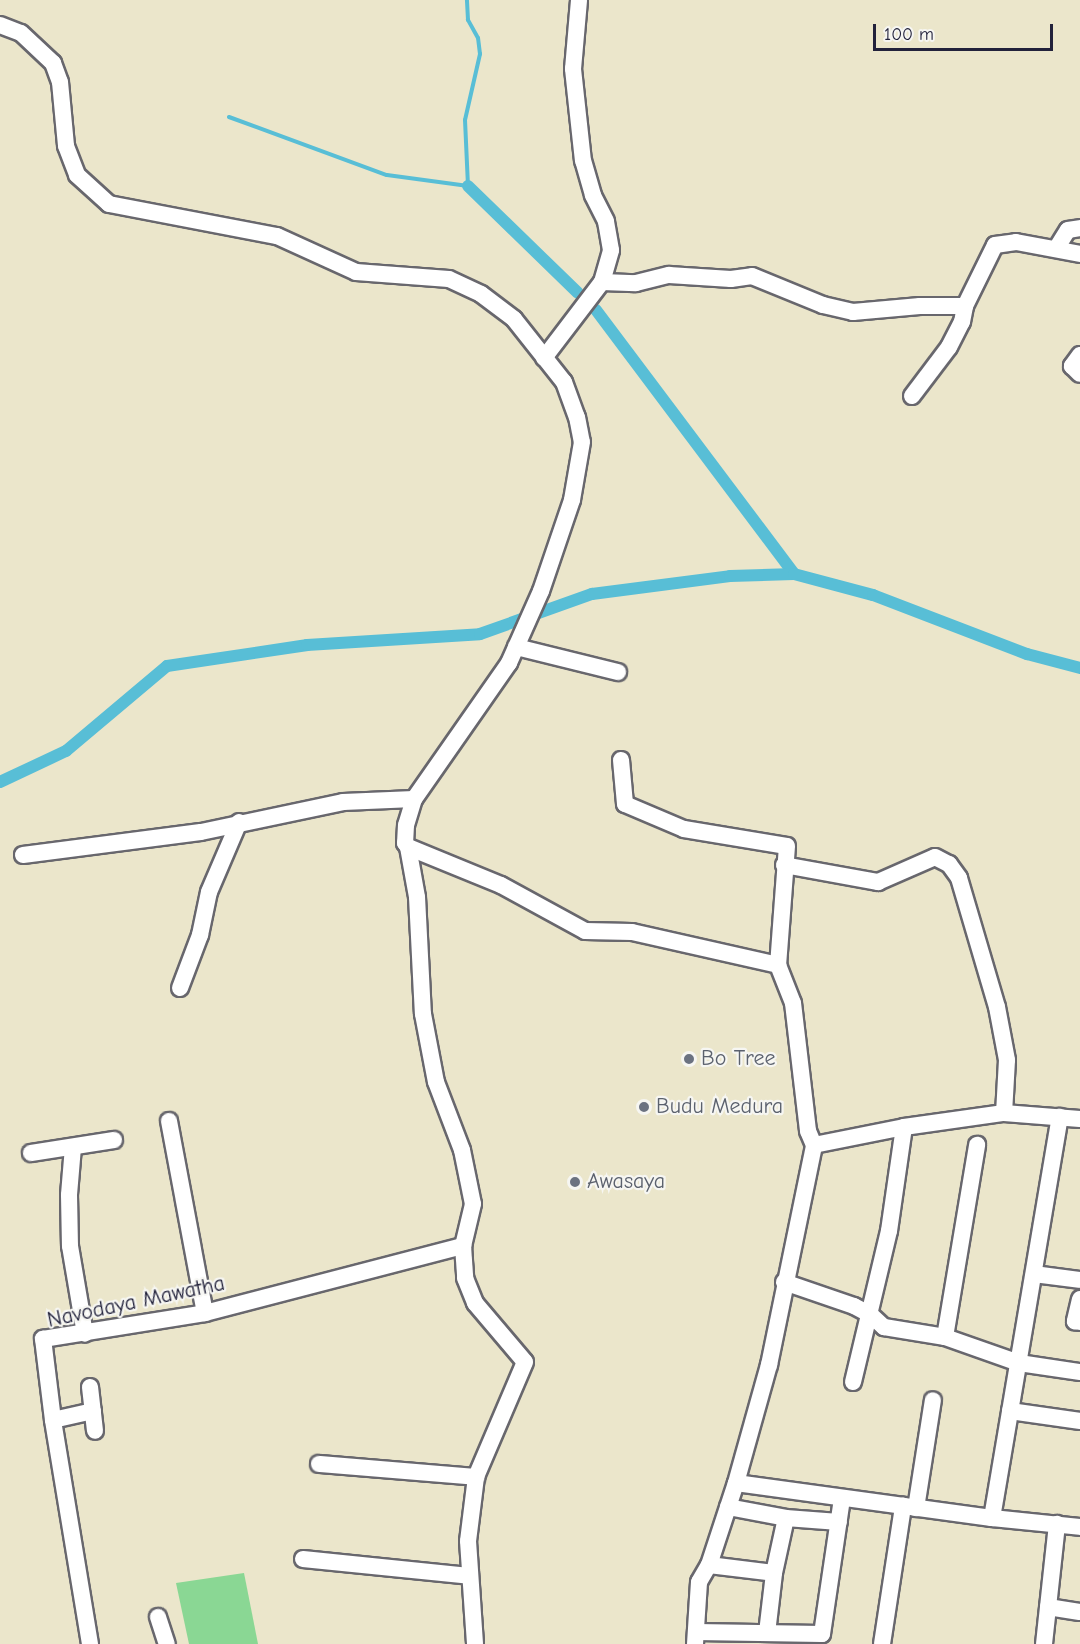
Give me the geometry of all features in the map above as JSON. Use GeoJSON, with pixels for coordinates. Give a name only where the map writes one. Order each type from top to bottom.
{"type":"FeatureCollection","features":[{"type":"Feature","properties":{"kind":"street"},"geometry":{"type":"LineString","coordinates":[[544,358],[602,282],[611,250],[606,221],[593,195],[583,161],[573,69],[579,0]]}},
{"type":"Feature","properties":{"kind":"street"},"geometry":{"type":"LineString","coordinates":[[0,25],[21,33],[53,63],[60,82],[66,146],[77,175],[109,204],[278,236],[356,272],[449,279],[481,294],[514,319],[564,382],[577,417],[582,442],[572,500],[541,591],[508,663],[414,799],[406,825],[405,843],[408,847],[417,897],[423,1014],[436,1082],[462,1150],[473,1204],[463,1246],[465,1278],[475,1303],[525,1362],[476,1477],[468,1541],[475,1644]]}},
{"type":"Feature","properties":{"kind":"street"},"geometry":{"type":"LineString","coordinates":[[1056,249],[1068,230],[1080,228]]}},
{"type":"Feature","properties":{"kind":"street"},"geometry":{"type":"LineString","coordinates":[[912,396],[950,347],[962,321],[965,306],[995,245],[1016,242],[1080,254]]}},
{"type":"Feature","properties":{"kind":"street"},"geometry":{"type":"LineString","coordinates":[[602,282],[636,283],[669,275],[731,279],[752,276],[823,305],[853,312],[920,306],[965,306]]}},
{"type":"Feature","properties":{"kind":"street"},"geometry":{"type":"LineString","coordinates":[[1080,355],[1072,366],[1080,374]]}},
{"type":"Feature","properties":{"kind":"street"},"geometry":{"type":"LineString","coordinates":[[516,647],[618,672]]}},
{"type":"Feature","properties":{"kind":"street"},"geometry":{"type":"LineString","coordinates":[[621,760],[625,804],[684,829],[787,846],[778,965],[793,1003],[808,1131],[814,1145],[784,1282],[770,1365],[736,1483],[709,1564],[699,1582],[695,1638],[767,1633],[822,1634],[842,1498]]}},
{"type":"Feature","properties":{"kind":"street"},"geometry":{"type":"LineString","coordinates":[[23,855],[201,832],[239,822],[343,802],[414,799]]}},
{"type":"Feature","properties":{"kind":"street"},"geometry":{"type":"LineString","coordinates":[[180,988],[200,935],[209,892],[239,822]]}},
{"type":"Feature","properties":{"kind":"street"},"geometry":{"type":"LineString","coordinates":[[408,847],[501,885],[585,931],[632,932],[778,965]]}},
{"type":"Feature","properties":{"kind":"street"},"geometry":{"type":"LineString","coordinates":[[784,865],[878,882],[935,857],[949,864],[959,878],[997,1006],[1007,1060],[1004,1113]]}},
{"type":"Feature","properties":{"kind":"street"},"geometry":{"type":"LineString","coordinates":[[814,1145],[904,1127],[1004,1113],[1080,1119]]}},
{"type":"Feature","properties":{"kind":"street"},"geometry":{"type":"LineString","coordinates":[[992,1518],[1060,1117]]}},
{"type":"Feature","properties":{"kind":"street"},"geometry":{"type":"LineString","coordinates":[[169,1121],[205,1312]]}},
{"type":"Feature","properties":{"kind":"street"},"geometry":{"type":"LineString","coordinates":[[853,1382],[871,1315],[889,1231],[904,1127]]}},
{"type":"Feature","properties":{"kind":"street"},"geometry":{"type":"LineString","coordinates":[[31,1153],[114,1140]]}},
{"type":"Feature","properties":{"kind":"street"},"geometry":{"type":"LineString","coordinates":[[945,1337],[977,1145]]}},
{"type":"Feature","properties":{"kind":"street"},"geometry":{"type":"LineString","coordinates":[[73,1147],[69,1195],[70,1246],[85,1334]]}},
{"type":"Feature","properties":{"kind":"street","name":"Navodaya Mawatha"},"geometry":{"type":"LineString","coordinates":[[90,1644],[53,1420],[43,1339],[85,1334],[205,1312],[463,1246]]}},
{"type":"Feature","properties":{"kind":"street"},"geometry":{"type":"LineString","coordinates":[[1034,1274],[1080,1280]]}},
{"type":"Feature","properties":{"kind":"street"},"geometry":{"type":"LineString","coordinates":[[784,1282],[871,1315],[885,1327],[945,1337],[1019,1363],[1080,1372]]}},
{"type":"Feature","properties":{"kind":"street"},"geometry":{"type":"LineString","coordinates":[[1080,1299],[1075,1321],[1080,1322]]}},
{"type":"Feature","properties":{"kind":"street"},"geometry":{"type":"LineString","coordinates":[[90,1387],[95,1431]]}},
{"type":"Feature","properties":{"kind":"street"},"geometry":{"type":"LineString","coordinates":[[882,1644],[933,1400]]}},
{"type":"Feature","properties":{"kind":"street"},"geometry":{"type":"LineString","coordinates":[[53,1420],[93,1411]]}},
{"type":"Feature","properties":{"kind":"street"},"geometry":{"type":"LineString","coordinates":[[1010,1412],[1080,1421]]}},
{"type":"Feature","properties":{"kind":"street"},"geometry":{"type":"LineString","coordinates":[[319,1464],[476,1477]]}},
{"type":"Feature","properties":{"kind":"street"},"geometry":{"type":"LineString","coordinates":[[736,1483],[992,1518],[1080,1527]]}},
{"type":"Feature","properties":{"kind":"street"},"geometry":{"type":"LineString","coordinates":[[728,1507],[786,1518],[839,1522]]}},
{"type":"Feature","properties":{"kind":"street"},"geometry":{"type":"LineString","coordinates":[[767,1633],[774,1573],[786,1518]]}},
{"type":"Feature","properties":{"kind":"street"},"geometry":{"type":"LineString","coordinates":[[1044,1644],[1057,1524]]}},
{"type":"Feature","properties":{"kind":"street"},"geometry":{"type":"LineString","coordinates":[[303,1558],[470,1576]]}},
{"type":"Feature","properties":{"kind":"street"},"geometry":{"type":"LineString","coordinates":[[709,1564],[774,1573]]}},
{"type":"Feature","properties":{"kind":"street"},"geometry":{"type":"LineString","coordinates":[[1048,1607],[1080,1612]]}},
{"type":"Feature","properties":{"kind":"street"},"geometry":{"type":"LineString","coordinates":[[158,1617],[167,1644]]}},
{"type":"Feature","properties":{"kind":"green space"},"geometry":{"type":"Polygon","coordinates":[[[244,1573],[258,1644],[189,1644],[176,1583],[244,1573]]]}},
{"type":"Feature","properties":{"kind":"waterway"},"geometry":{"type":"LineString","coordinates":[[229,117],[387,175],[468,186],[465,120],[480,54],[478,38],[468,20],[467,0]]}},
{"type":"Feature","properties":{"kind":"waterway"},"geometry":{"type":"LineString","coordinates":[[468,186],[578,293]]}},
{"type":"Feature","properties":{"kind":"waterway"},"geometry":{"type":"LineString","coordinates":[[596,310],[794,574]]}},
{"type":"Feature","properties":{"kind":"waterway"},"geometry":{"type":"LineString","coordinates":[[0,782],[66,751],[167,666],[307,645],[480,634],[592,594],[730,576],[794,574],[873,595],[1027,654],[1080,668]]}},
{"type":"Feature","properties":{"kind":"place","name":"Bo Tree"},"geometry":{"type":"Point","coordinates":[689,1059]}},
{"type":"Feature","properties":{"kind":"place","name":"Budu Medura"},"geometry":{"type":"Point","coordinates":[644,1107]}},
{"type":"Feature","properties":{"kind":"place","name":"Awasaya"},"geometry":{"type":"Point","coordinates":[575,1182]}}]}
